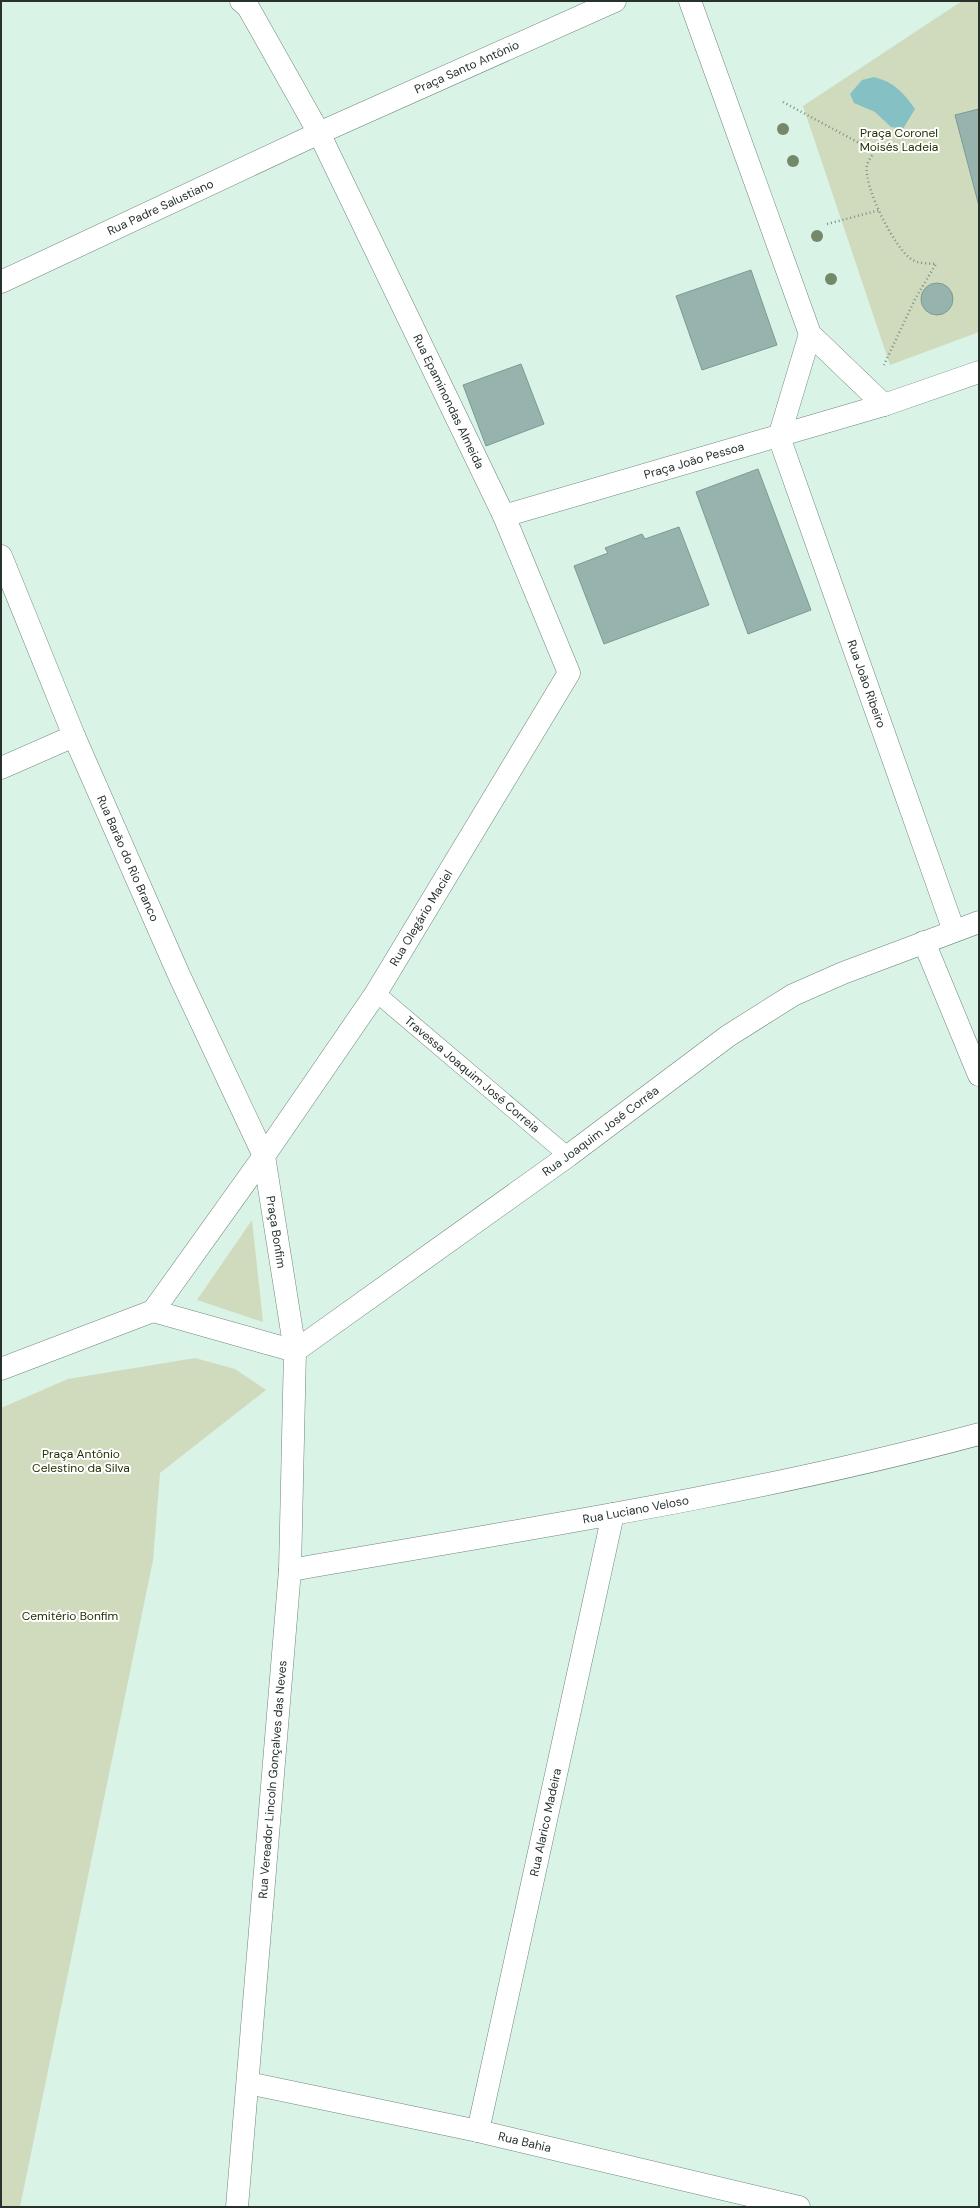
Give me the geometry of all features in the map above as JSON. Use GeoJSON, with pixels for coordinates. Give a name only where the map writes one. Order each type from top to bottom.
{"type":"FeatureCollection","features":[{"type":"Feature","properties":{"kind":"street","name":"Praça Santo Antônio"},"geometry":{"type":"LineString","coordinates":[[319,134],[615,1]]}},
{"type":"Feature","properties":{"kind":"street"},"geometry":{"type":"LineString","coordinates":[[690,1],[810,334],[884,405],[979,372]]}},
{"type":"Feature","properties":{"kind":"street","name":"Rua Epaminondas Almeida"},"geometry":{"type":"LineString","coordinates":[[251,3],[319,134],[504,516],[569,673]]}},
{"type":"Feature","properties":{"kind":"street","name":"Rua Padre Salustiano"},"geometry":{"type":"LineString","coordinates":[[1,282],[319,134]]}},
{"type":"Feature","properties":{"kind":"street"},"geometry":{"type":"LineString","coordinates":[[779,437],[810,334]]}},
{"type":"Feature","properties":{"kind":"street","name":"Praça João Pessoa"},"geometry":{"type":"LineString","coordinates":[[504,516],[779,437],[884,405]]}},
{"type":"Feature","properties":{"kind":"street","name":"Rua João Ribeiro"},"geometry":{"type":"LineString","coordinates":[[779,437],[954,931]]}},
{"type":"Feature","properties":{"kind":"street","name":"Rua Barão do Rio Branco"},"geometry":{"type":"LineString","coordinates":[[1,556],[74,736],[179,975],[264,1156]]}},
{"type":"Feature","properties":{"kind":"street","name":"Rua Olegário Maciel"},"geometry":{"type":"LineString","coordinates":[[264,1156],[376,993],[569,673]]}},
{"type":"Feature","properties":{"kind":"street"},"geometry":{"type":"LineString","coordinates":[[1,768],[74,736]]}},
{"type":"Feature","properties":{"kind":"street","name":"Rua Joaquim José Corrêa"},"geometry":{"type":"LineString","coordinates":[[295,1351],[568,1156],[728,1036],[793,996],[843,973],[979,922]]}},
{"type":"Feature","properties":{"kind":"street"},"geometry":{"type":"LineString","coordinates":[[924,942],[979,1075]]}},
{"type":"Feature","properties":{"kind":"street"},"geometry":{"type":"LineString","coordinates":[[1,1369],[153,1311],[264,1156]]}},
{"type":"Feature","properties":{"kind":"street","name":"Praça Bonfim"},"geometry":{"type":"LineString","coordinates":[[264,1156],[295,1351]]}},
{"type":"Feature","properties":{"kind":"street"},"geometry":{"type":"LineString","coordinates":[[153,1311],[295,1351]]}},
{"type":"Feature","properties":{"kind":"street","name":"Rua Vereador Lincoln Gonçalves das Neves"},"geometry":{"type":"LineString","coordinates":[[238,2207],[290,1570],[295,1351]]}},
{"type":"Feature","properties":{"kind":"street","name":"Rua Luciano Veloso"},"geometry":{"type":"LineString","coordinates":[[290,1570],[613,1514],[881,1460],[979,1434]]}},
{"type":"Feature","properties":{"kind":"street","name":"Rua Alarico Madeira"},"geometry":{"type":"LineString","coordinates":[[478,2131],[613,1514]]}},
{"type":"Feature","properties":{"kind":"street","name":"Rua Bahia"},"geometry":{"type":"LineString","coordinates":[[248,2083],[478,2131],[799,2207]]}},
{"type":"Feature","properties":{"kind":"lane","name":"Travessa Joaquim José Correia"},"geometry":{"type":"LineString","coordinates":[[376,993],[568,1156]]}},
{"type":"Feature","properties":{"kind":"path"},"geometry":{"type":"LineString","coordinates":[[783,102],[874,152],[867,165],[867,177],[870,190],[894,238],[911,259],[919,262],[936,264],[915,299],[884,367]]}},
{"type":"Feature","properties":{"kind":"path"},"geometry":{"type":"LineString","coordinates":[[827,224],[880,210]]}},
{"type":"Feature","properties":{"kind":"green space","name":"Praça Coronel Moisés Ladeia"},"geometry":{"type":"Polygon","coordinates":[[[962,1],[979,1],[979,332],[890,365],[803,106],[962,1]]]}},
{"type":"Feature","properties":{"kind":"green space"},"geometry":{"type":"Polygon","coordinates":[[[252,1220],[263,1322],[197,1300],[252,1220]]]}},
{"type":"Feature","properties":{"kind":"green space","name":"Cemitério Bonfim"},"geometry":{"type":"Polygon","coordinates":[[[195,1358],[235,1369],[266,1390],[160,1473],[153,1560],[20,2207],[1,2207],[1,1408],[68,1379],[195,1358]]]}},
{"type":"Feature","properties":{"kind":"water"},"geometry":{"type":"Polygon","coordinates":[[[874,77],[893,85],[907,98],[915,109],[903,129],[891,127],[875,112],[854,103],[850,94],[862,80],[874,77]]]}},
{"type":"Feature","properties":{"kind":"building"},"geometry":{"type":"Polygon","coordinates":[[[979,109],[979,206],[955,115],[979,109]]]}},
{"type":"Feature","properties":{"kind":"building"},"geometry":{"type":"Polygon","coordinates":[[[751,270],[777,345],[702,370],[676,296],[751,270]]]}},
{"type":"Feature","properties":{"kind":"building"},"geometry":{"type":"Polygon","coordinates":[[[934,283],[940,283],[950,290],[953,299],[952,305],[946,312],[940,315],[934,315],[924,308],[921,302],[921,296],[928,286],[934,283]]]}},
{"type":"Feature","properties":{"kind":"building"},"geometry":{"type":"Polygon","coordinates":[[[521,364],[544,424],[486,446],[463,385],[521,364]]]}},
{"type":"Feature","properties":{"kind":"building"},"geometry":{"type":"Polygon","coordinates":[[[758,469],[811,610],[748,634],[696,492],[758,469]]]}},
{"type":"Feature","properties":{"kind":"building"},"geometry":{"type":"Polygon","coordinates":[[[679,527],[709,605],[604,644],[574,566],[608,553],[605,548],[642,534],[645,539],[679,527]]]}},
{"type":"Feature","properties":{"kind":"park label","name":"Praça Antônio Celestino da Silva"},"geometry":{"type":"Point","coordinates":[81,1461]}}]}
